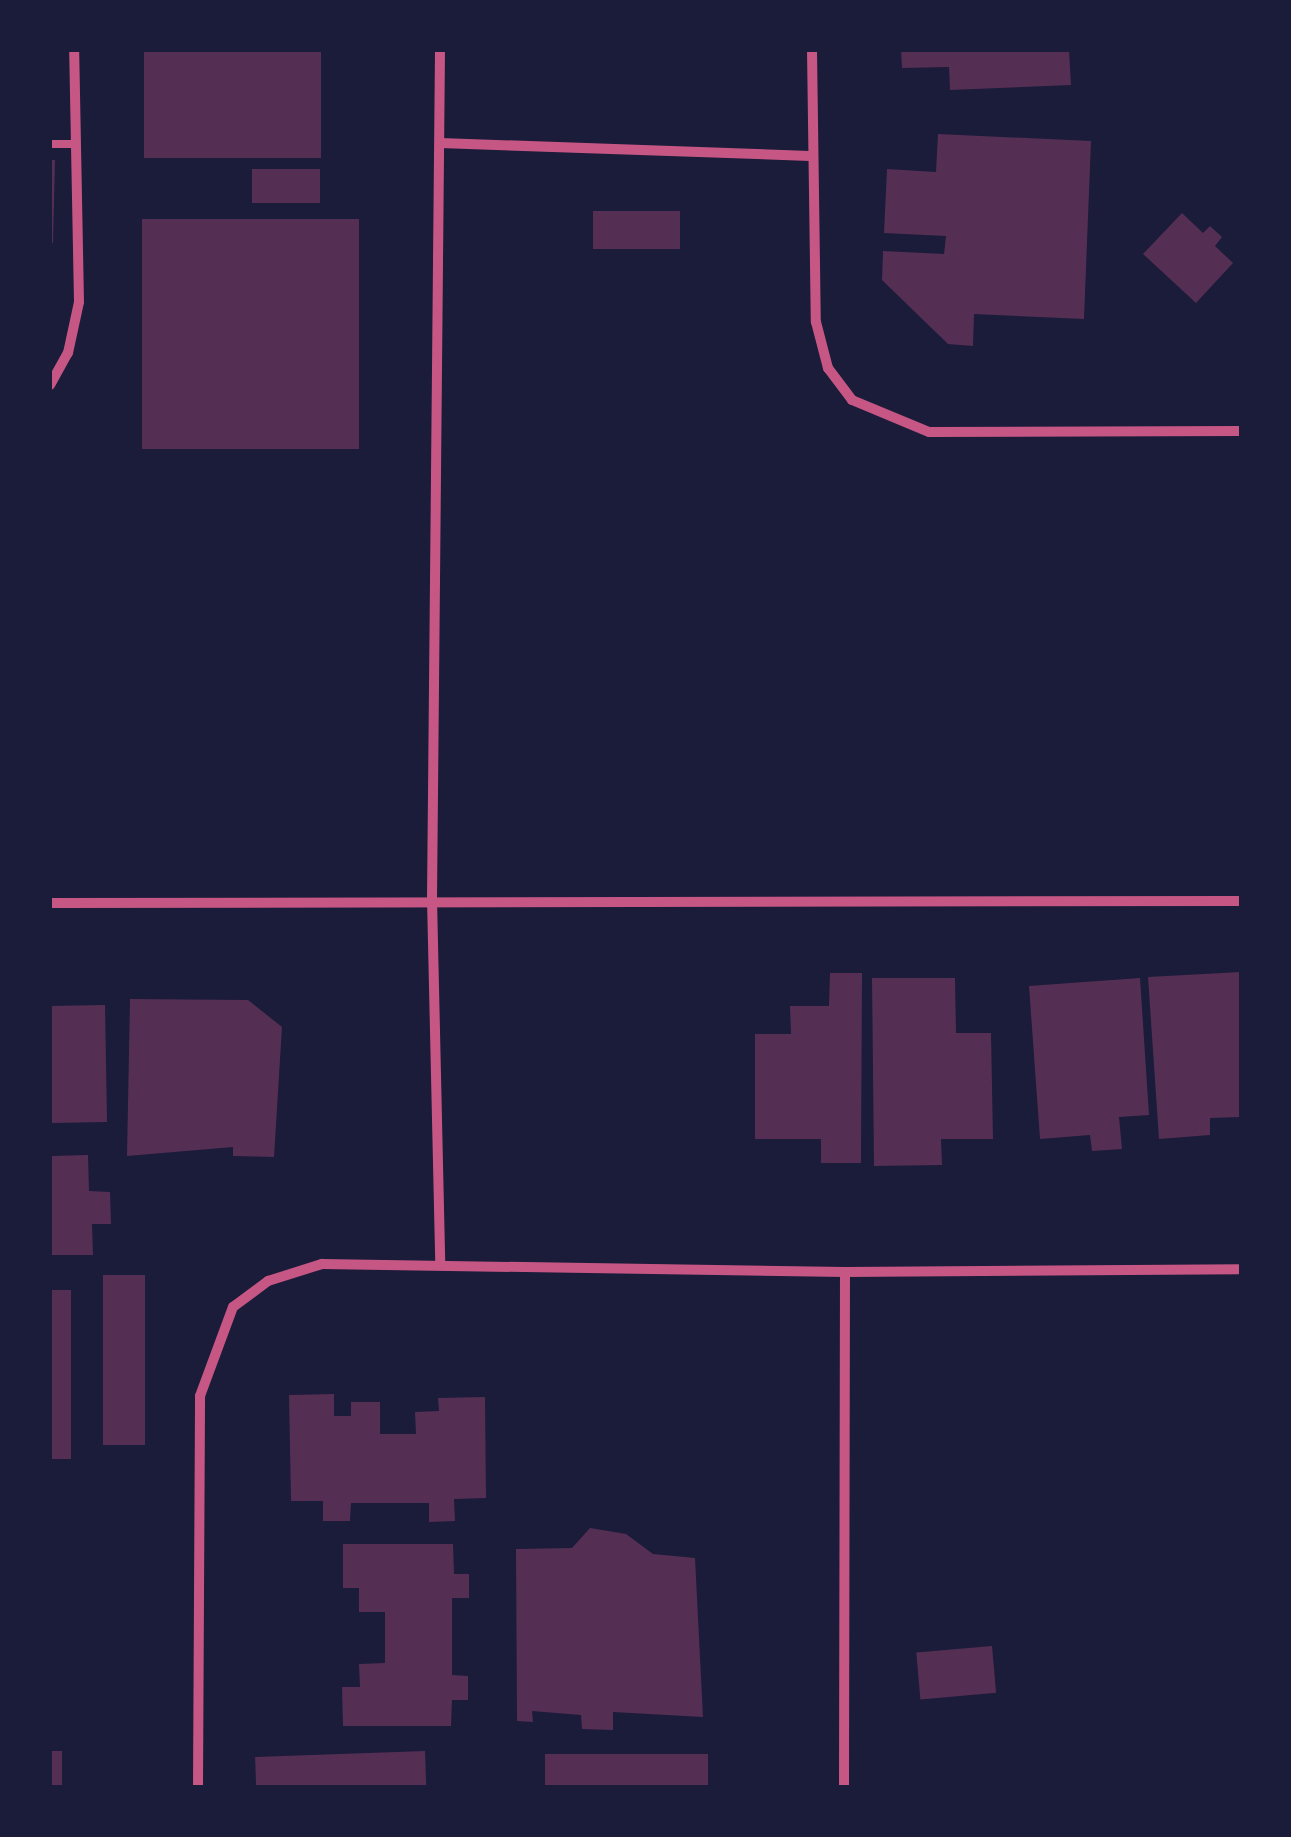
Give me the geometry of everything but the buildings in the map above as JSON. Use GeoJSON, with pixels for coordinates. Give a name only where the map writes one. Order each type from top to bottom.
{"type":"FeatureCollection","features":[{"type":"Feature","properties":{"kind":"street"},"geometry":{"type":"LineString","coordinates":[[50,384],[68,354],[79,302],[74,50]]}},
{"type":"Feature","properties":{"kind":"street"},"geometry":{"type":"LineString","coordinates":[[440,50],[432,899],[440,1262]]}},
{"type":"Feature","properties":{"kind":"street"},"geometry":{"type":"LineString","coordinates":[[812,50],[810,156],[816,322],[828,368],[852,400],[929,432],[1241,430]]}},
{"type":"Feature","properties":{"kind":"street"},"geometry":{"type":"LineString","coordinates":[[440,143],[810,156]]}},
{"type":"Feature","properties":{"kind":"street"},"geometry":{"type":"LineString","coordinates":[[50,902],[1241,901]]}},
{"type":"Feature","properties":{"kind":"street"},"geometry":{"type":"LineString","coordinates":[[198,1787],[200,1396],[212,1350],[233,1307],[268,1281],[322,1264],[440,1262],[846,1272],[1241,1269]]}},
{"type":"Feature","properties":{"kind":"street"},"geometry":{"type":"LineString","coordinates":[[844,1787],[846,1272]]}},
{"type":"Feature","properties":{"kind":"lane"},"geometry":{"type":"LineString","coordinates":[[50,144],[76,144]]}}]}
